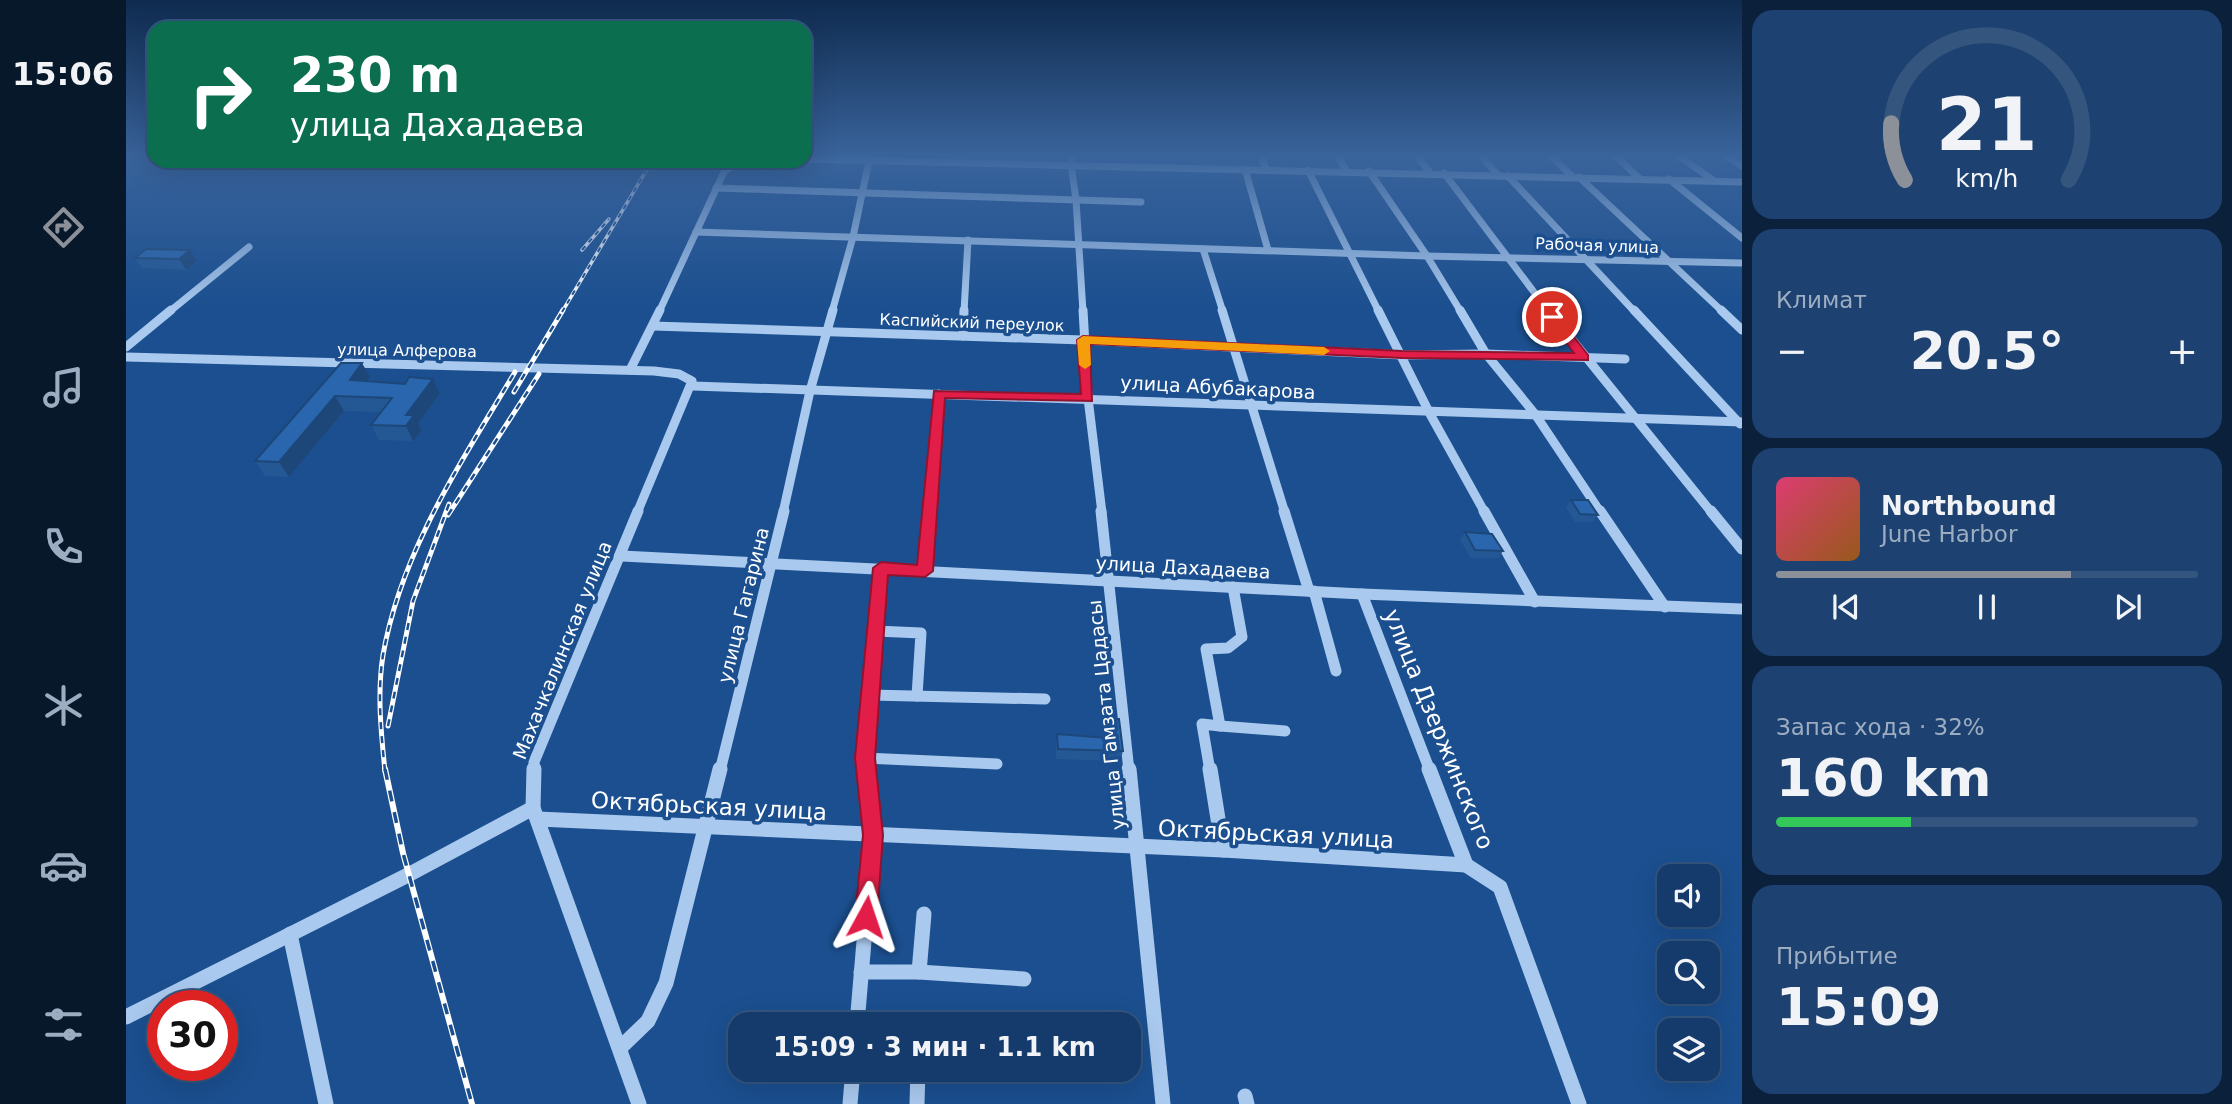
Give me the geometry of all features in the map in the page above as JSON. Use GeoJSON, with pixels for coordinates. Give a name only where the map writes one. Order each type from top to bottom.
{"type":"FeatureCollection","features":[{"type":"Feature","properties":{"kind":"street"},"geometry":{"type":"LineString","coordinates":[[630,370],[707,208]]}},
{"type":"Feature","properties":{"kind":"street","name":"улица Гагарина"},"geometry":{"type":"LineString","coordinates":[[620,1048],[648,1021],[661,999],[772,564],[810,391],[859,208]]}},
{"type":"Feature","properties":{"kind":"street","name":"улица Гамзата Цадасы"},"geometry":{"type":"LineString","coordinates":[[1076,208],[1087,398],[1110,582],[1163,1104]]}},
{"type":"Feature","properties":{"kind":"street"},"geometry":{"type":"LineString","coordinates":[[1256,208],[1268,250]]}},
{"type":"Feature","properties":{"kind":"street"},"geometry":{"type":"LineString","coordinates":[[1326,208],[1430,414],[1535,602]]}},
{"type":"Feature","properties":{"kind":"street"},"geometry":{"type":"LineString","coordinates":[[1394,208],[1427,256],[1486,354],[1535,414],[1665,607]]}},
{"type":"Feature","properties":{"kind":"street"},"geometry":{"type":"LineString","coordinates":[[1469,208],[1583,357],[1742,549]]}},
{"type":"Feature","properties":{"kind":"street"},"geometry":{"type":"LineString","coordinates":[[1537,208],[1741,423]]}},
{"type":"Feature","properties":{"kind":"street"},"geometry":{"type":"LineString","coordinates":[[1609,208],[1742,330]]}},
{"type":"Feature","properties":{"kind":"street"},"geometry":{"type":"LineString","coordinates":[[1704,208],[1742,238]]}},
{"type":"Feature","properties":{"kind":"street","name":"Рабочая улица"},"geometry":{"type":"LineString","coordinates":[[696,232],[1427,256],[1742,263]]}},
{"type":"Feature","properties":{"kind":"street"},"geometry":{"type":"LineString","coordinates":[[962,336],[968,240]]}},
{"type":"Feature","properties":{"kind":"street"},"geometry":{"type":"LineString","coordinates":[[126,347],[249,247]]}},
{"type":"Feature","properties":{"kind":"street"},"geometry":{"type":"LineString","coordinates":[[1203,248],[1231,346],[1336,671]]}},
{"type":"Feature","properties":{"kind":"street","name":"Каспийский переулок"},"geometry":{"type":"LineString","coordinates":[[653,326],[1083,340],[1402,355],[1486,354],[1625,359]]}},
{"type":"Feature","properties":{"kind":"street","name":"улица Алферова"},"geometry":{"type":"LineString","coordinates":[[126,357],[630,370],[690,381]]}},
{"type":"Feature","properties":{"kind":"street","name":"улица Абубакарова"},"geometry":{"type":"LineString","coordinates":[[690,381],[810,391],[1087,398],[1430,414],[1535,414],[1741,423]]}},
{"type":"Feature","properties":{"kind":"street","name":"Махачкалинская улица"},"geometry":{"type":"LineString","coordinates":[[639,1104],[535,813],[534,762],[622,556],[690,381]]}},
{"type":"Feature","properties":{"kind":"street"},"geometry":{"type":"LineString","coordinates":[[925,571],[939,394]]}},
{"type":"Feature","properties":{"kind":"street","name":"улица Дахадаева"},"geometry":{"type":"LineString","coordinates":[[622,556],[1362,594],[1742,609]]}},
{"type":"Feature","properties":{"kind":"street"},"geometry":{"type":"LineString","coordinates":[[858,1012],[873,835],[865,758],[881,568]]}},
{"type":"Feature","properties":{"kind":"street"},"geometry":{"type":"LineString","coordinates":[[1220,726],[1206,649],[1228,648],[1242,637],[1233,587]]}},
{"type":"Feature","properties":{"kind":"street","name":"улица Дзержинского"},"geometry":{"type":"LineString","coordinates":[[1362,594],[1466,865],[1500,887],[1579,1104]]}},
{"type":"Feature","properties":{"kind":"street"},"geometry":{"type":"LineString","coordinates":[[876,631],[921,633],[917,696]]}},
{"type":"Feature","properties":{"kind":"street"},"geometry":{"type":"LineString","coordinates":[[870,695],[1045,699]]}},
{"type":"Feature","properties":{"kind":"street"},"geometry":{"type":"LineString","coordinates":[[1223,850],[1202,724],[1284,731]]}},
{"type":"Feature","properties":{"kind":"street"},"geometry":{"type":"LineString","coordinates":[[865,758],[997,764]]}},
{"type":"Feature","properties":{"kind":"street"},"geometry":{"type":"LineString","coordinates":[[126,1017],[535,813]]}},
{"type":"Feature","properties":{"kind":"street","name":"Октябрьская улица"},"geometry":{"type":"LineString","coordinates":[[535,813],[704,827],[1223,850],[1466,865]]}},
{"type":"Feature","properties":{"kind":"street"},"geometry":{"type":"LineString","coordinates":[[919,972],[924,914]]}},
{"type":"Feature","properties":{"kind":"street"},"geometry":{"type":"LineString","coordinates":[[290,934],[326,1104]]}},
{"type":"Feature","properties":{"kind":"street"},"geometry":{"type":"LineString","coordinates":[[861,972],[919,972],[1024,979]]}},
{"type":"Feature","properties":{"kind":"street"},"geometry":{"type":"LineString","coordinates":[[850,1104],[852,1082]]}},
{"type":"Feature","properties":{"kind":"street"},"geometry":{"type":"LineString","coordinates":[[917,1104],[918,1082]]}},
{"type":"Feature","properties":{"kind":"building"},"geometry":{"type":"Polygon","coordinates":[[[146,249],[190,250],[179,259],[135,258],[146,249]]]}},
{"type":"Feature","properties":{"kind":"building"},"geometry":{"type":"Polygon","coordinates":[[[341,363],[362,363],[350,380],[405,384],[409,377],[433,379],[406,415],[414,415],[406,426],[371,425],[392,398],[335,396],[279,462],[255,461],[341,363]]]}},
{"type":"Feature","properties":{"kind":"building"},"geometry":{"type":"Polygon","coordinates":[[[1571,500],[1588,500],[1598,515],[1580,514],[1571,500]]]}},
{"type":"Feature","properties":{"kind":"building"},"geometry":{"type":"Polygon","coordinates":[[[1465,532],[1492,534],[1503,551],[1475,550],[1465,532]]]}},
{"type":"Feature","properties":{"kind":"building"},"geometry":{"type":"Polygon","coordinates":[[[1106,719],[1119,719],[1123,751],[1058,749],[1057,734],[1107,738],[1106,719]]]}},
{"type":"Feature","properties":{"kind":"railway"},"geometry":{"type":"LineString","coordinates":[[562,312],[624,208]]}},
{"type":"Feature","properties":{"kind":"railway"},"geometry":{"type":"LineString","coordinates":[[582,250],[609,219]]}},
{"type":"Feature","properties":{"kind":"railway"},"geometry":{"type":"LineString","coordinates":[[514,392],[563,310]]}},
{"type":"Feature","properties":{"kind":"railway"},"geometry":{"type":"LineString","coordinates":[[385,771],[380,713],[381,669],[392,617],[404,579],[436,508],[515,372]]}},
{"type":"Feature","properties":{"kind":"railway"},"geometry":{"type":"LineString","coordinates":[[448,515],[539,374]]}},
{"type":"Feature","properties":{"kind":"railway"},"geometry":{"type":"LineString","coordinates":[[388,726],[413,601],[449,504]]}},
{"type":"Feature","properties":{"kind":"railway"},"geometry":{"type":"LineString","coordinates":[[385,769],[403,853],[472,1104]]}},
{"type":"Feature","properties":{"kind":"slow traffic"},"geometry":{"type":"LineString","coordinates":[[1085,365],[1083,340],[1324,351]]}},
{"type":"Feature","properties":{"kind":"route"},"geometry":{"type":"LineString","coordinates":[[866,917],[873,835],[865,758],[881,568],[925,571],[939,394],[1087,398],[1083,340],[1402,355],[1583,357],[1552,317]]}}]}
